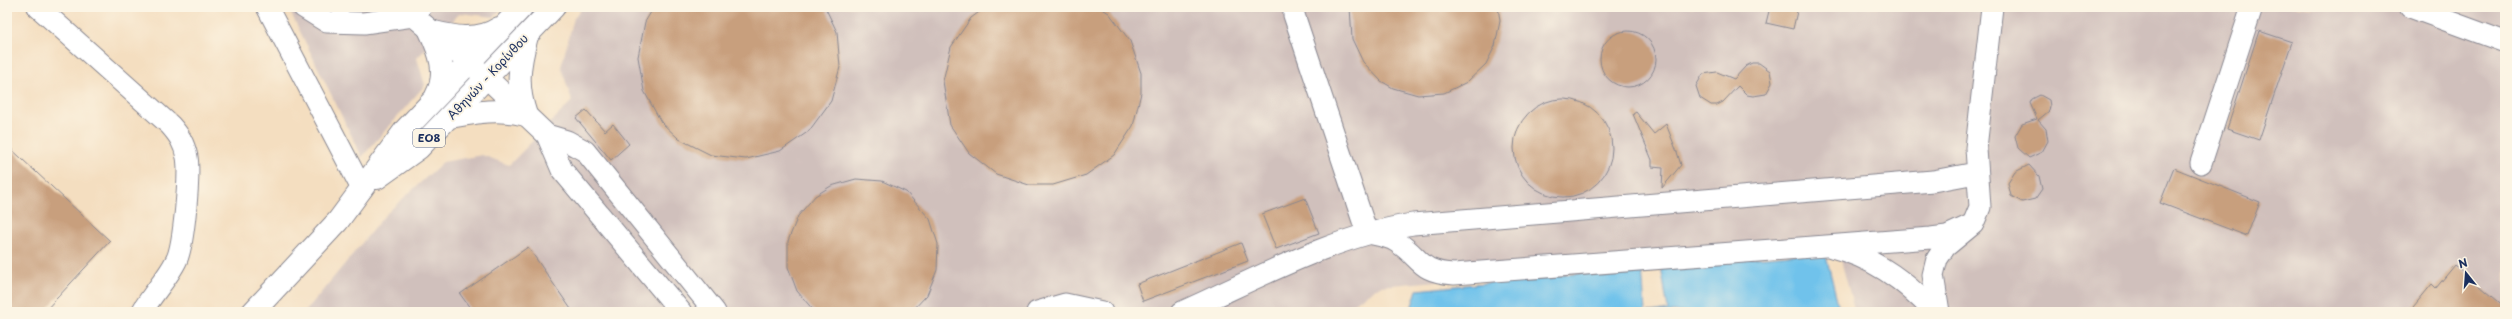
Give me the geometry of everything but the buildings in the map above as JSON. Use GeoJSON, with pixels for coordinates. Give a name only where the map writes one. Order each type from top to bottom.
{"type":"FeatureCollection","features":[{"type":"Feature","properties":{"kind":"main road","name":"Αθηνών - Κορίνθου"},"geometry":{"type":"LineString","coordinates":[[362,189],[419,148],[554,7]]}},
{"type":"Feature","properties":{"kind":"main road","name":"Αθηνών - Κορίνθου"},"geometry":{"type":"LineString","coordinates":[[253,312],[338,221],[405,130],[515,14]]}},
{"type":"Feature","properties":{"kind":"main road"},"geometry":{"type":"LineString","coordinates":[[430,31],[450,36],[470,37],[491,34],[515,14]]}},
{"type":"Feature","properties":{"kind":"main road"},"geometry":{"type":"LineString","coordinates":[[430,31],[438,48],[442,66],[442,85],[434,100]]}},
{"type":"Feature","properties":{"kind":"main road"},"geometry":{"type":"LineString","coordinates":[[526,115],[520,98],[518,80],[527,35]]}},
{"type":"Feature","properties":{"kind":"main road"},"geometry":{"type":"LineString","coordinates":[[450,117],[490,110],[509,110],[526,115]]}},
{"type":"Feature","properties":{"kind":"street"},"geometry":{"type":"LineString","coordinates":[[38,7],[170,125],[182,140],[187,158],[187,177],[184,221],[177,260],[142,312]]}},
{"type":"Feature","properties":{"kind":"street"},"geometry":{"type":"LineString","coordinates":[[267,7],[362,189]]}},
{"type":"Feature","properties":{"kind":"street"},"geometry":{"type":"LineString","coordinates":[[304,7],[327,22],[364,23],[412,10],[430,31],[486,77],[547,135],[562,170],[681,312]]}},
{"type":"Feature","properties":{"kind":"street"},"geometry":{"type":"LineString","coordinates":[[1294,7],[1294,15],[1367,233]]}},
{"type":"Feature","properties":{"kind":"street"},"geometry":{"type":"LineString","coordinates":[[1939,312],[1933,275],[1937,259],[1945,247],[1973,224],[1980,207],[1976,173],[1976,148],[1992,7]]}},
{"type":"Feature","properties":{"kind":"street"},"geometry":{"type":"LineString","coordinates":[[2201,163],[2252,7]]}},
{"type":"Feature","properties":{"kind":"street"},"geometry":{"type":"LineString","coordinates":[[2410,7],[2505,42]]}},
{"type":"Feature","properties":{"kind":"street"},"geometry":{"type":"LineString","coordinates":[[547,135],[567,141],[585,151],[715,312]]}},
{"type":"Feature","properties":{"kind":"street"},"geometry":{"type":"LineString","coordinates":[[1182,312],[1367,233],[1413,224],[1933,181],[1976,173]]}},
{"type":"Feature","properties":{"kind":"street"},"geometry":{"type":"LineString","coordinates":[[1367,233],[1382,235],[1397,242],[1424,267],[1437,273],[1454,274],[1947,236],[1973,224]]}},
{"type":"Feature","properties":{"kind":"street"},"geometry":{"type":"LineString","coordinates":[[1817,245],[1843,250],[1892,274],[1919,296],[1934,312]]}},
{"type":"Feature","properties":{"kind":"street"},"geometry":{"type":"LineString","coordinates":[[1037,312],[1065,304],[1102,312]]}},
{"type":"Feature","properties":{"kind":"shaded area"},"geometry":{"type":"Polygon","coordinates":[[[288,7],[503,7],[494,17],[460,13],[417,58],[425,85],[362,157],[288,7]]]}},
{"type":"Feature","properties":{"kind":"shaded area"},"geometry":{"type":"Polygon","coordinates":[[[583,7],[2505,7],[2505,312],[1855,312],[1837,246],[1380,286],[1340,312],[305,312],[385,215],[443,162],[482,155],[509,165],[572,101],[561,67],[574,18],[583,7]]]}},
{"type":"Feature","properties":{"kind":"water"},"geometry":{"type":"Polygon","coordinates":[[[1825,252],[1840,312],[1648,312],[1668,310],[1661,266],[1825,252]]]}},
{"type":"Feature","properties":{"kind":"water"},"geometry":{"type":"Polygon","coordinates":[[[1642,267],[1645,312],[1410,312],[1417,290],[1642,267]]]}}]}
